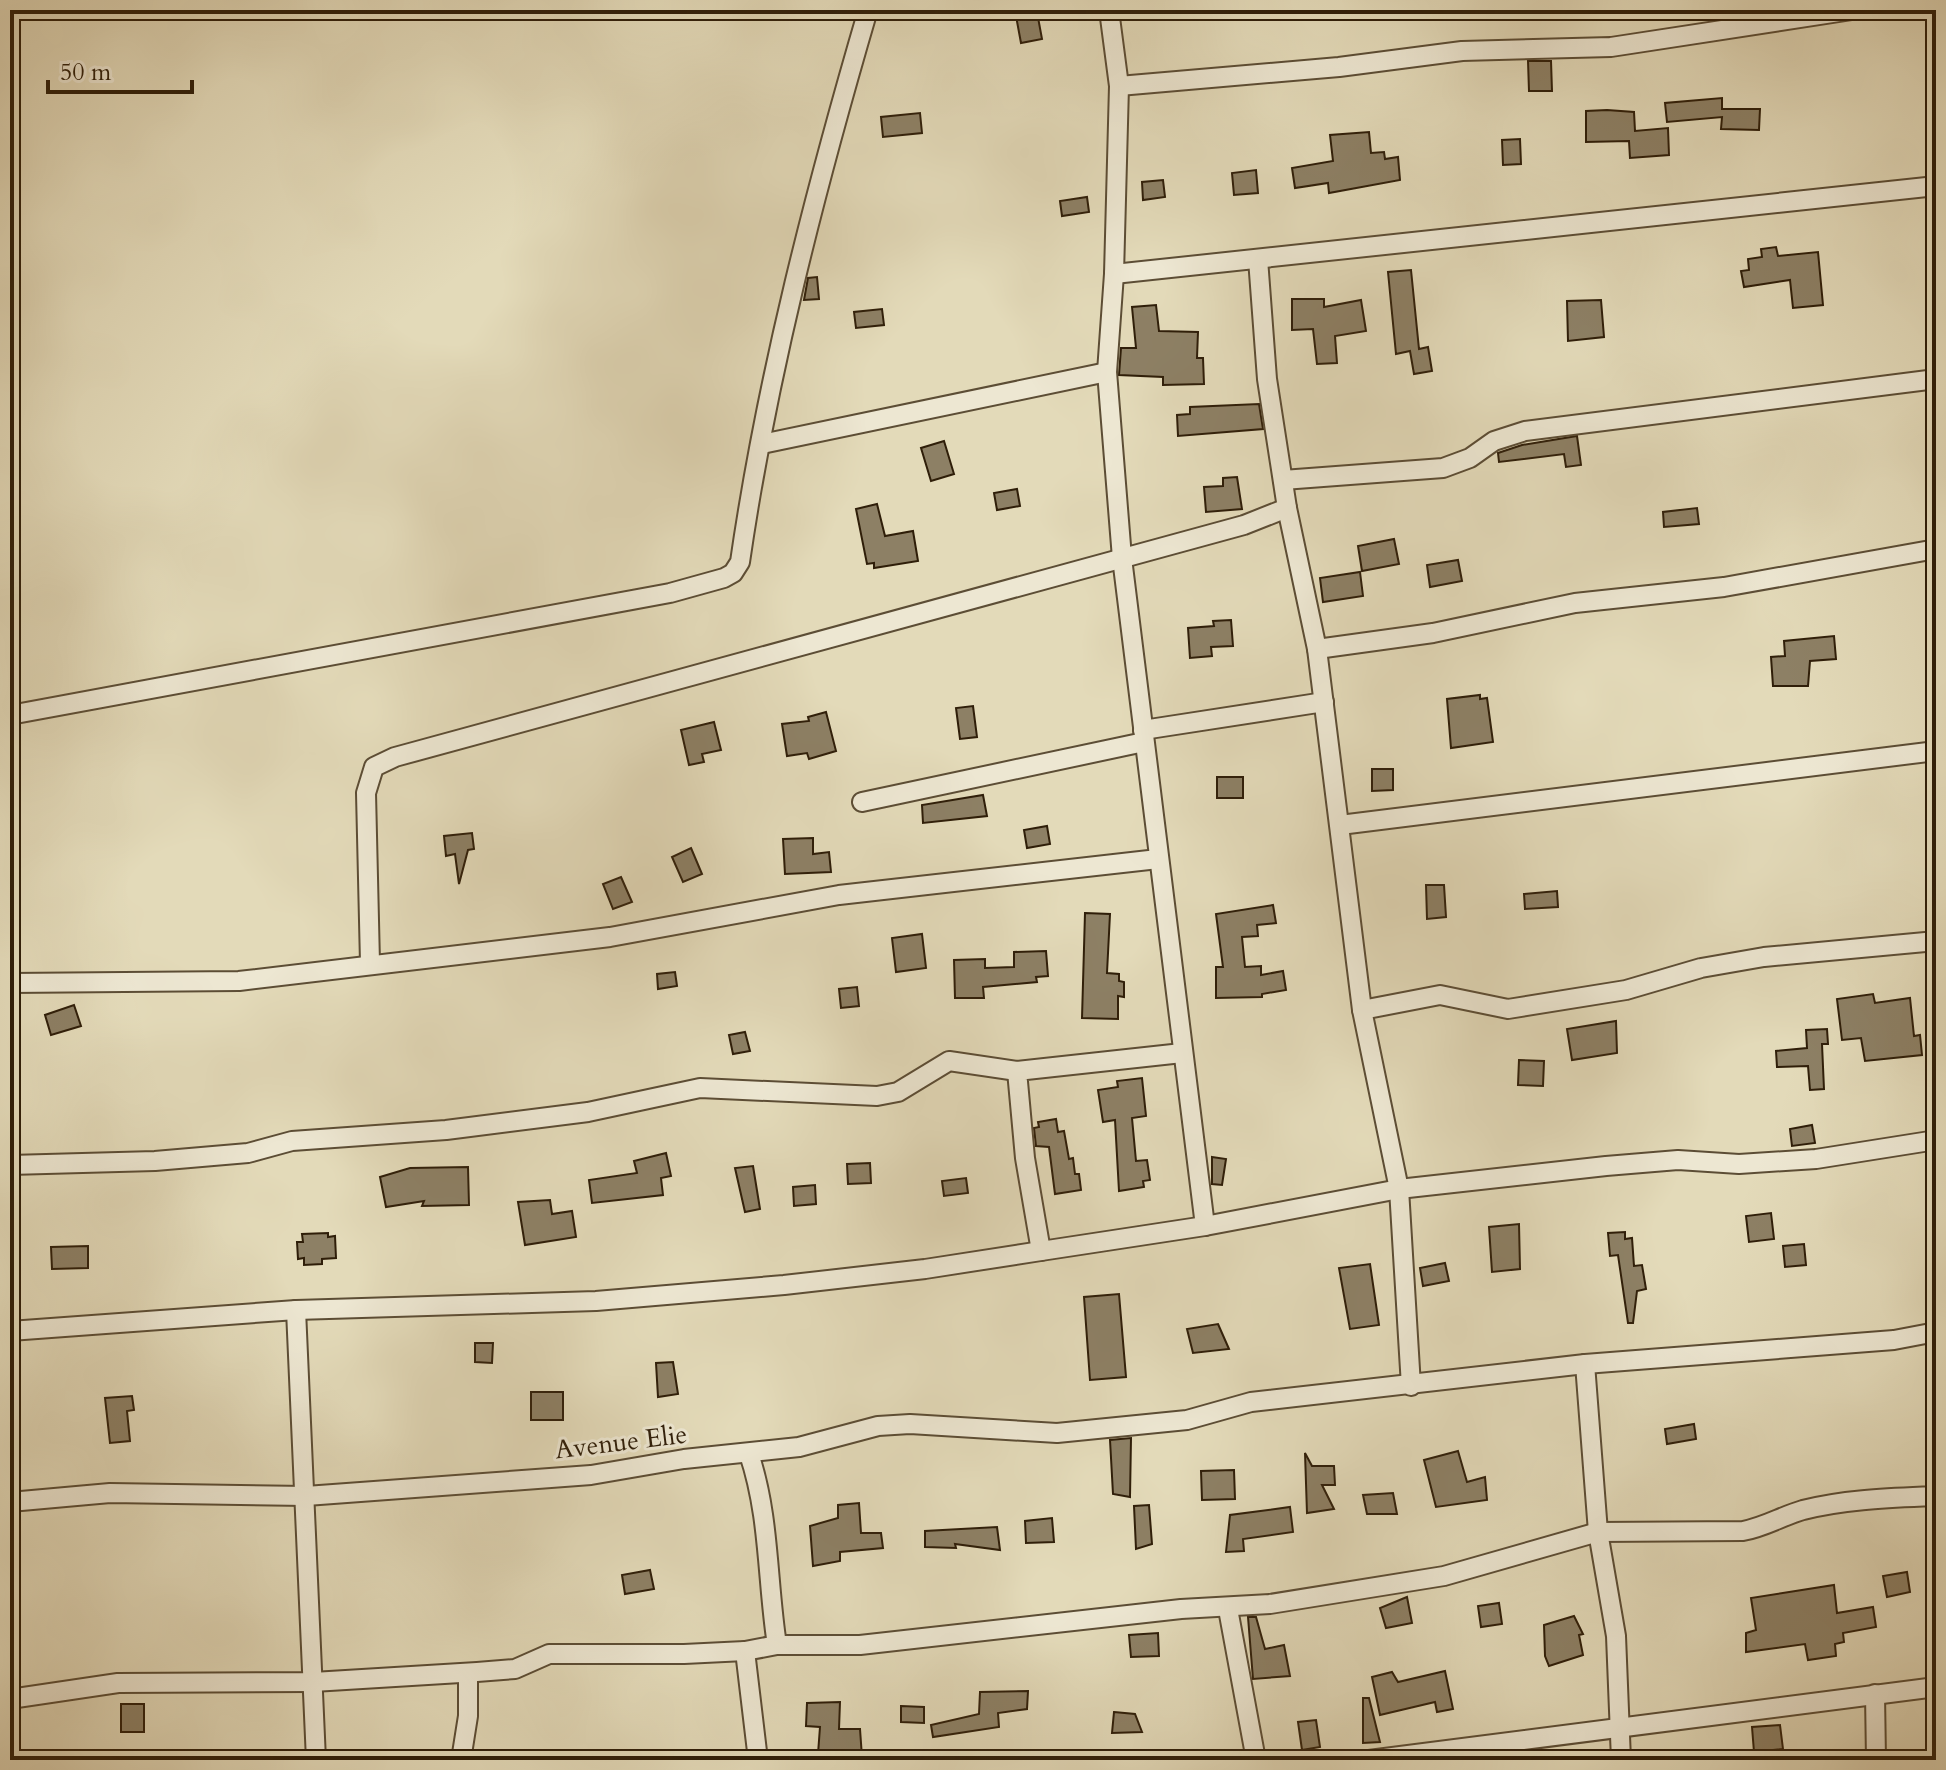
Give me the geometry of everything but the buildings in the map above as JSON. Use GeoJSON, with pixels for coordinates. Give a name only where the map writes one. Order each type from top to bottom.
{"type":"FeatureCollection","features":[{"type":"Feature","properties":{"kind":"street"},"geometry":{"type":"LineString","coordinates":[[10,715],[670,593],[724,578],[740,562],[792,296],[838,112],[868,10]]}},
{"type":"Feature","properties":{"kind":"street"},"geometry":{"type":"LineString","coordinates":[[1109,10],[1119,86],[1114,274],[1107,372],[1122,558],[1205,1226]]}},
{"type":"Feature","properties":{"kind":"street"},"geometry":{"type":"LineString","coordinates":[[1119,86],[1339,67],[1462,51],[1611,47],[1786,15],[1852,10]]}},
{"type":"Feature","properties":{"kind":"street"},"geometry":{"type":"LineString","coordinates":[[1114,274],[1936,186]]}},
{"type":"Feature","properties":{"kind":"street"},"geometry":{"type":"LineString","coordinates":[[1258,259],[1267,379],[1287,508],[1317,649],[1362,1010],[1399,1189],[1411,1386]]}},
{"type":"Feature","properties":{"kind":"street"},"geometry":{"type":"LineString","coordinates":[[762,444],[1107,372]]}},
{"type":"Feature","properties":{"kind":"street"},"geometry":{"type":"LineString","coordinates":[[1283,480],[1443,468],[1470,458],[1494,441],[1525,431],[1936,379]]}},
{"type":"Feature","properties":{"kind":"street"},"geometry":{"type":"LineString","coordinates":[[370,963],[366,793],[374,767],[395,757],[1244,525],[1287,508]]}},
{"type":"Feature","properties":{"kind":"street"},"geometry":{"type":"LineString","coordinates":[[1317,649],[1433,633],[1575,603],[1724,587],[1936,549]]}},
{"type":"Feature","properties":{"kind":"street"},"geometry":{"type":"LineString","coordinates":[[862,802],[1144,736],[1324,702]]}},
{"type":"Feature","properties":{"kind":"street"},"geometry":{"type":"LineString","coordinates":[[1340,825],[1936,751]]}},
{"type":"Feature","properties":{"kind":"street"},"geometry":{"type":"LineString","coordinates":[[10,983],[239,981],[370,963],[610,937],[839,895],[1158,859]]}},
{"type":"Feature","properties":{"kind":"street"},"geometry":{"type":"LineString","coordinates":[[1362,1010],[1440,995],[1508,1009],[1626,990],[1701,968],[1764,957],[1936,941]]}},
{"type":"Feature","properties":{"kind":"street"},"geometry":{"type":"LineString","coordinates":[[10,1165],[155,1161],[248,1153],[292,1141],[446,1130],[588,1112],[700,1088],[877,1096],[898,1092],[949,1061],[1017,1071],[1182,1053]]}},
{"type":"Feature","properties":{"kind":"street"},"geometry":{"type":"LineString","coordinates":[[1017,1071],[1025,1158],[1041,1251]]}},
{"type":"Feature","properties":{"kind":"street"},"geometry":{"type":"LineString","coordinates":[[10,1331],[296,1310],[596,1301],[784,1285],[1205,1226],[1399,1189],[1649,1162],[1739,1164],[1816,1159],[1936,1140]]}},
{"type":"Feature","properties":{"kind":"street"},"geometry":{"type":"LineString","coordinates":[[296,1310],[316,1760]]}},
{"type":"Feature","properties":{"kind":"street","name":"Avenue Elie"},"geometry":{"type":"LineString","coordinates":[[10,1502],[110,1493],[306,1496],[591,1475],[684,1459],[749,1454],[811,1444],[878,1426],[910,1424],[1057,1433],[1187,1420],[1251,1402],[1585,1364],[1894,1340],[1936,1332]]}},
{"type":"Feature","properties":{"kind":"street"},"geometry":{"type":"LineString","coordinates":[[1585,1364],[1598,1532],[1616,1636],[1621,1760]]}},
{"type":"Feature","properties":{"kind":"street"},"geometry":{"type":"LineString","coordinates":[[749,1454],[769,1551],[770,1603],[777,1645]]}},
{"type":"Feature","properties":{"kind":"street"},"geometry":{"type":"LineString","coordinates":[[10,1699],[118,1683],[313,1682],[468,1673],[515,1669],[549,1654],[745,1651],[777,1645],[860,1645],[1181,1609],[1228,1609],[1444,1576],[1598,1532],[1743,1531],[1765,1527],[1801,1511],[1872,1500],[1936,1496]]}},
{"type":"Feature","properties":{"kind":"street"},"geometry":{"type":"LineString","coordinates":[[1228,1609],[1256,1760]]}},
{"type":"Feature","properties":{"kind":"street"},"geometry":{"type":"LineString","coordinates":[[745,1651],[758,1760]]}},
{"type":"Feature","properties":{"kind":"street"},"geometry":{"type":"LineString","coordinates":[[461,1760],[468,1716],[468,1673]]}},
{"type":"Feature","properties":{"kind":"street"},"geometry":{"type":"LineString","coordinates":[[1369,1760],[1936,1687]]}},
{"type":"Feature","properties":{"kind":"street"},"geometry":{"type":"LineString","coordinates":[[1875,1694],[1876,1760]]}}]}
